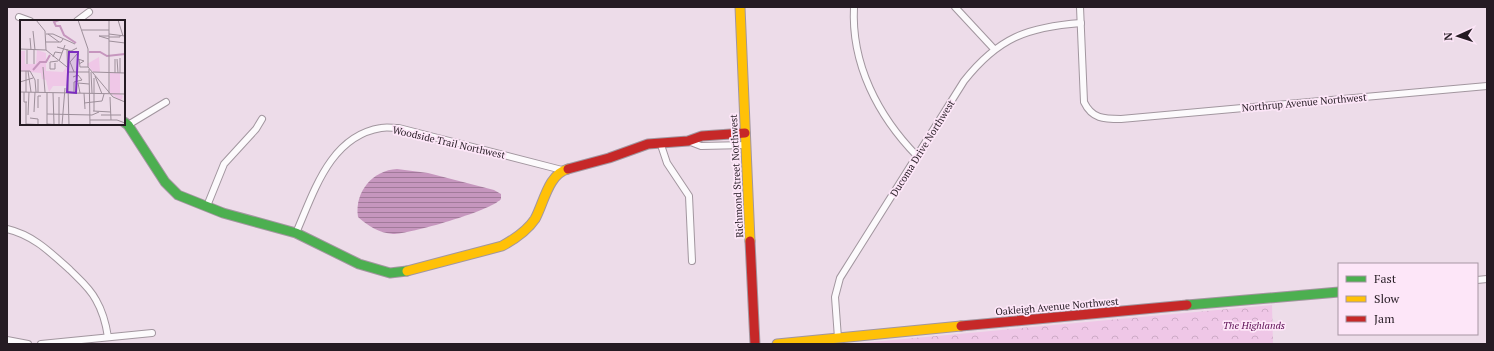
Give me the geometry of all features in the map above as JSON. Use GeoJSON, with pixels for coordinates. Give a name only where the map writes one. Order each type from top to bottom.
{"type":"FeatureCollection","features":[{"type":"Feature","properties":{"kind":"street","name":"Richmond Street Northwest"},"geometry":{"type":"LineString","coordinates":[[740,7],[755,344]]}},
{"type":"Feature","properties":{"kind":"street"},"geometry":{"type":"LineString","coordinates":[[854,7],[860,62],[868,86],[883,113],[896,132],[917,156]]}},
{"type":"Feature","properties":{"kind":"street"},"geometry":{"type":"LineString","coordinates":[[955,7],[994,49]]}},
{"type":"Feature","properties":{"kind":"street","name":"Northrup Avenue Northwest"},"geometry":{"type":"LineString","coordinates":[[1080,7],[1084,102],[1087,109],[1102,119],[1121,119],[1487,86]]}},
{"type":"Feature","properties":{"kind":"street"},"geometry":{"type":"LineString","coordinates":[[78,20],[89,12]]}},
{"type":"Feature","properties":{"kind":"street"},"geometry":{"type":"LineString","coordinates":[[19,17],[27,20]]}},
{"type":"Feature","properties":{"kind":"street","name":"Ducoma Drive Northwest"},"geometry":{"type":"LineString","coordinates":[[838,338],[835,297],[840,278],[964,81],[978,64],[994,49],[1018,36],[1038,28],[1081,23]]}},
{"type":"Feature","properties":{"kind":"street"},"geometry":{"type":"LineString","coordinates":[[166,102],[126,124],[165,182],[178,195],[249,221],[296,233],[359,264],[390,273],[420,269],[502,246],[515,239],[527,229],[535,219],[554,178],[562,170],[609,158],[648,144],[688,141],[702,136],[745,133]]}},
{"type":"Feature","properties":{"kind":"street"},"geometry":{"type":"LineString","coordinates":[[207,206],[224,164],[256,129],[262,119]]}},
{"type":"Feature","properties":{"kind":"street","name":"Woodside Trail Northwest"},"geometry":{"type":"LineString","coordinates":[[296,233],[322,173],[337,151],[358,135],[381,128],[399,128],[562,170]]}},
{"type":"Feature","properties":{"kind":"street"},"geometry":{"type":"LineString","coordinates":[[688,141],[701,146],[746,145]]}},
{"type":"Feature","properties":{"kind":"street"},"geometry":{"type":"LineString","coordinates":[[660,142],[667,163],[689,196],[692,261]]}},
{"type":"Feature","properties":{"kind":"street"},"geometry":{"type":"LineString","coordinates":[[7,229],[24,234],[44,246],[88,288],[96,298],[104,317],[108,338]]}},
{"type":"Feature","properties":{"kind":"street","name":"Oakleigh Avenue Northwest"},"geometry":{"type":"LineString","coordinates":[[777,344],[1338,292]]}},
{"type":"Feature","properties":{"kind":"street"},"geometry":{"type":"LineString","coordinates":[[41,344],[152,333]]}},
{"type":"Feature","properties":{"kind":"street"},"geometry":{"type":"LineString","coordinates":[[7,340],[28,344]]}},
{"type":"Feature","properties":{"kind":"green space","name":"The Highlands"},"geometry":{"type":"Polygon","coordinates":[[[1272,305],[1273,344],[849,344],[1272,305]]]}},
{"type":"Feature","properties":{"kind":"shaded area"},"geometry":{"type":"Polygon","coordinates":[[[397,169],[428,173],[494,190],[501,194],[501,199],[482,210],[432,226],[393,234],[378,231],[358,217],[359,199],[362,191],[373,178],[388,170],[397,169]]]}},
{"type":"Feature","properties":{"kind":"traffic: fast"},"geometry":{"type":"LineString","coordinates":[[125,123],[128,125],[165,182],[178,195],[223,213],[296,233],[359,264],[390,273],[407,271]]}},
{"type":"Feature","properties":{"kind":"traffic: fast"},"geometry":{"type":"LineString","coordinates":[[1187,305],[1338,292]]}},
{"type":"Feature","properties":{"kind":"traffic: slow"},"geometry":{"type":"LineString","coordinates":[[740,7],[750,241]]}},
{"type":"Feature","properties":{"kind":"traffic: slow"},"geometry":{"type":"LineString","coordinates":[[407,271],[502,246],[512,241],[535,219],[551,183],[561,172],[568,169]]}},
{"type":"Feature","properties":{"kind":"traffic: slow"},"geometry":{"type":"LineString","coordinates":[[777,344],[961,326]]}},
{"type":"Feature","properties":{"kind":"traffic: jam"},"geometry":{"type":"LineString","coordinates":[[568,169],[609,158],[648,144],[688,141],[702,136],[745,133]]}},
{"type":"Feature","properties":{"kind":"traffic: jam"},"geometry":{"type":"LineString","coordinates":[[750,241],[755,344]]}},
{"type":"Feature","properties":{"kind":"traffic: jam"},"geometry":{"type":"LineString","coordinates":[[961,326],[1187,305]]}}]}
